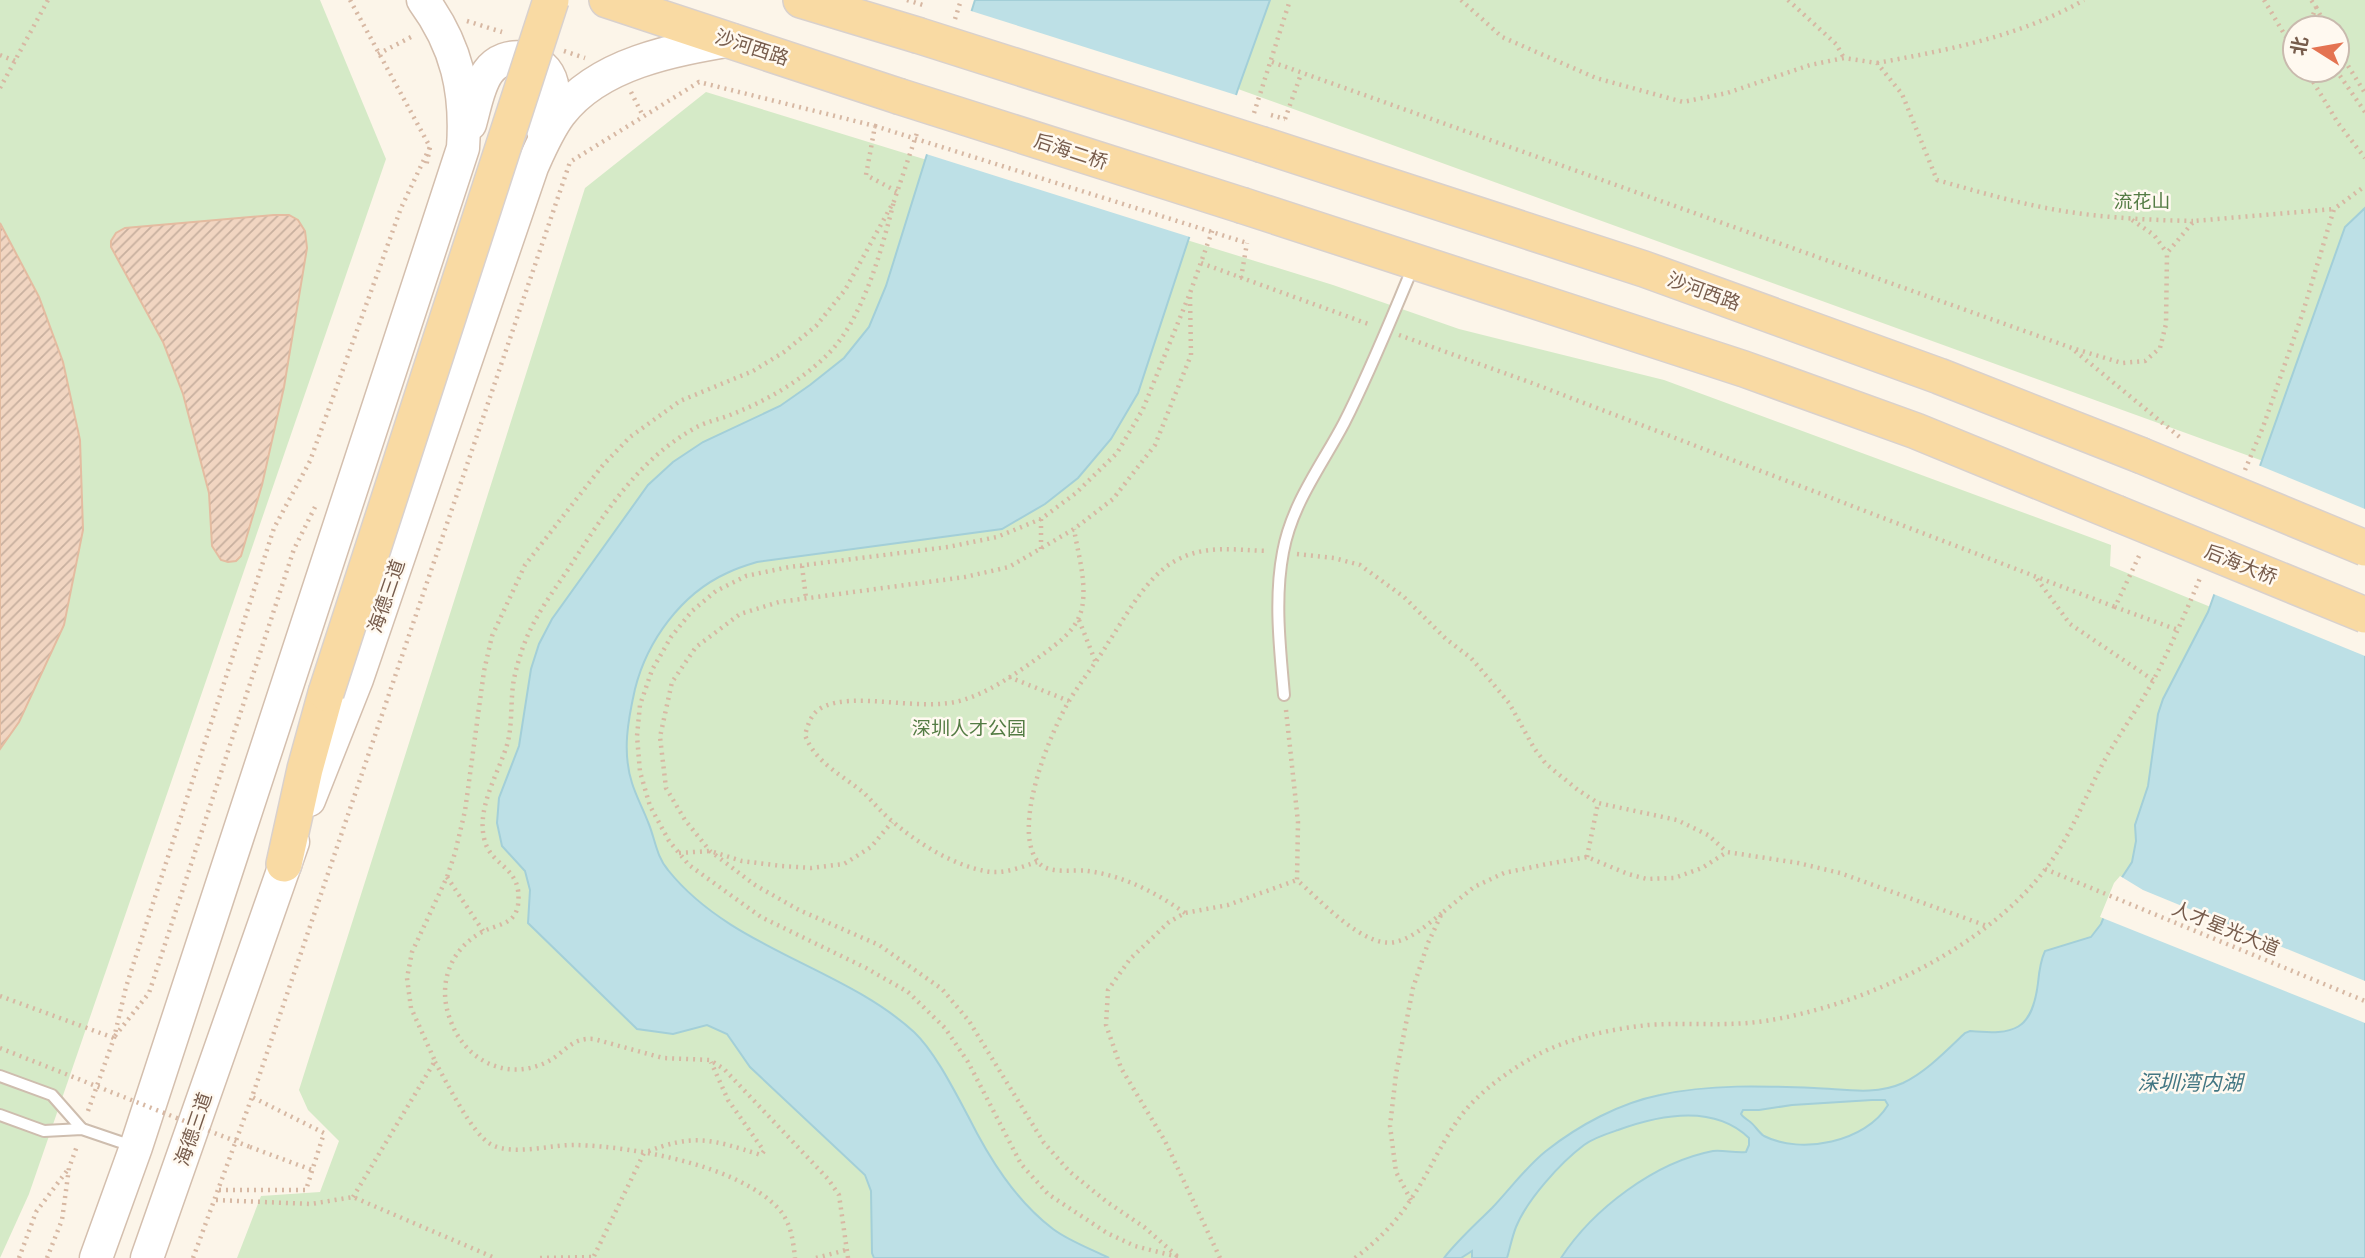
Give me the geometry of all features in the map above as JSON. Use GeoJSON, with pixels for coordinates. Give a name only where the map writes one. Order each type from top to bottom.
{"type":"FeatureCollection","features":[{"type":"Feature","properties":{"kind":"main road"},"geometry":{"type":"LineString","coordinates":[[424,0],[439,22],[464,97],[463,149]]}},
{"type":"Feature","properties":{"kind":"main road"},"geometry":{"type":"LineString","coordinates":[[284,864],[305,769],[326,692],[551,0]]}},
{"type":"Feature","properties":{"kind":"main road","name":"沙河西路"},"geometry":{"type":"LineString","coordinates":[[607,0],[898,96]]}},
{"type":"Feature","properties":{"kind":"main road"},"geometry":{"type":"LineString","coordinates":[[801,0],[917,35],[1266,128]]}},
{"type":"Feature","properties":{"kind":"main road"},"geometry":{"type":"LineString","coordinates":[[835,0],[917,35]]}},
{"type":"Feature","properties":{"kind":"main road","name":"海德三道"},"geometry":{"type":"LineString","coordinates":[[147,1258],[284,864],[357,679],[532,167],[547,134],[561,112],[579,95],[620,69],[659,55],[732,40]]}},
{"type":"Feature","properties":{"kind":"main road"},"geometry":{"type":"LineString","coordinates":[[96,1258],[136,1147],[483,81],[488,72],[503,59],[521,56],[538,63],[549,75],[552,83],[551,104],[532,167]]}},
{"type":"Feature","properties":{"kind":"main road","name":"后海二桥"},"geometry":{"type":"LineString","coordinates":[[898,96],[1416,261]]}},
{"type":"Feature","properties":{"kind":"main road","name":"沙河西路"},"geometry":{"type":"LineString","coordinates":[[1266,128],[1939,376],[2365,548]]}},
{"type":"Feature","properties":{"kind":"main road","name":"后海大桥"},"geometry":{"type":"LineString","coordinates":[[1416,261],[1745,369],[1916,431],[2365,615]]}},
{"type":"Feature","properties":{"kind":"main road"},"geometry":{"type":"LineString","coordinates":[[264,755],[305,769]]}},
{"type":"Feature","properties":{"kind":"lane"},"geometry":{"type":"LineString","coordinates":[[1284,695],[1279,636],[1279,587],[1283,552],[1291,521],[1310,480],[1355,400],[1416,261]]}},
{"type":"Feature","properties":{"kind":"lane"},"geometry":{"type":"LineString","coordinates":[[0,1076],[52,1095],[82,1129]]}},
{"type":"Feature","properties":{"kind":"lane"},"geometry":{"type":"LineString","coordinates":[[0,1115],[44,1131],[82,1129],[136,1147]]}},
{"type":"Feature","properties":{"kind":"path"},"geometry":{"type":"LineString","coordinates":[[0,88],[48,0]]}},
{"type":"Feature","properties":{"kind":"path"},"geometry":{"type":"LineString","coordinates":[[349,0],[430,147],[426,172]]}},
{"type":"Feature","properties":{"kind":"path"},"geometry":{"type":"LineString","coordinates":[[1266,128],[1268,73],[1290,0]]}},
{"type":"Feature","properties":{"kind":"path"},"geometry":{"type":"LineString","coordinates":[[1461,0],[1502,37],[1596,78],[1683,102],[1727,93],[1810,65],[1844,58],[1878,63],[1947,50],[2032,25],[2084,0]]}},
{"type":"Feature","properties":{"kind":"path"},"geometry":{"type":"LineString","coordinates":[[1787,0],[1836,44],[1844,58]]}},
{"type":"Feature","properties":{"kind":"path"},"geometry":{"type":"LineString","coordinates":[[2264,0],[2281,29]]}},
{"type":"Feature","properties":{"kind":"path"},"geometry":{"type":"LineString","coordinates":[[2311,0],[2320,14]]}},
{"type":"Feature","properties":{"kind":"path"},"geometry":{"type":"LineString","coordinates":[[2313,14],[2316,7]]}},
{"type":"Feature","properties":{"kind":"path"},"geometry":{"type":"LineString","coordinates":[[0,55],[15,61]]}},
{"type":"Feature","properties":{"kind":"path"},"geometry":{"type":"LineString","coordinates":[[1272,62],[2072,348],[2122,362],[2145,361],[2160,348],[2166,324],[2166,253],[2154,235],[2132,219]]}},
{"type":"Feature","properties":{"kind":"path"},"geometry":{"type":"LineString","coordinates":[[1878,63],[1902,94],[1937,180],[1999,198],[2062,211],[2132,219],[2194,222],[2334,209],[2365,186]]}},
{"type":"Feature","properties":{"kind":"path"},"geometry":{"type":"LineString","coordinates":[[2351,70],[2365,93]]}},
{"type":"Feature","properties":{"kind":"path"},"geometry":{"type":"LineString","coordinates":[[1266,128],[1301,74]]}},
{"type":"Feature","properties":{"kind":"path"},"geometry":{"type":"LineString","coordinates":[[193,1258],[252,1097],[570,162],[699,82],[875,126],[1247,243],[1241,278]]}},
{"type":"Feature","properties":{"kind":"path"},"geometry":{"type":"LineString","coordinates":[[2314,84],[2338,123],[2365,158]]}},
{"type":"Feature","properties":{"kind":"path"},"geometry":{"type":"LineString","coordinates":[[2345,84],[2365,113]]}},
{"type":"Feature","properties":{"kind":"path"},"geometry":{"type":"LineString","coordinates":[[795,1258],[791,1231],[779,1209],[761,1194],[706,1167],[643,1153],[576,1144],[502,1148],[490,1144],[478,1133],[456,1100],[435,1061],[411,1008],[407,978],[412,951],[447,877],[465,811],[484,671],[492,636],[526,565],[603,466],[630,438],[680,401],[753,371],[784,352],[816,326],[845,290],[898,192],[866,174],[875,126]]}},
{"type":"Feature","properties":{"kind":"path"},"geometry":{"type":"LineString","coordinates":[[47,1258],[62,1220],[69,1168],[114,1038],[126,987],[274,528],[310,461],[401,208],[430,147]]}},
{"type":"Feature","properties":{"kind":"path"},"geometry":{"type":"LineString","coordinates":[[848,1258],[839,1195],[828,1179],[724,1069],[710,1060],[663,1058],[583,1038],[549,1061],[533,1068],[512,1070],[494,1066],[471,1054],[455,1032],[448,1014],[444,986],[447,969],[463,944],[483,931],[508,923],[518,908],[518,883],[504,865],[489,853],[484,838],[483,818],[489,793],[508,742],[514,679],[536,617],[610,505],[638,472],[665,448],[697,426],[734,414],[769,397],[828,354],[849,324],[876,267],[894,201]]}},
{"type":"Feature","properties":{"kind":"path"},"geometry":{"type":"LineString","coordinates":[[2242,478],[2263,428],[2334,209]]}},
{"type":"Feature","properties":{"kind":"path"},"geometry":{"type":"LineString","coordinates":[[2166,253],[2194,222]]}},
{"type":"Feature","properties":{"kind":"path"},"geometry":{"type":"LineString","coordinates":[[1180,1258],[1135,1246],[1116,1237],[1048,1194],[1020,1164],[968,1062],[945,1028],[908,992],[761,917],[689,865],[669,841],[650,806],[640,772],[637,736],[640,705],[652,670],[671,637],[692,611],[716,591],[746,576],[948,547],[997,537],[1041,519],[1076,493],[1116,453],[1143,409],[1215,224]]}},
{"type":"Feature","properties":{"kind":"path"},"geometry":{"type":"LineString","coordinates":[[1201,263],[1359,321]]}},
{"type":"Feature","properties":{"kind":"path"},"geometry":{"type":"LineString","coordinates":[[1180,1258],[1070,1172],[1044,1143],[969,1021],[942,989],[878,946],[799,910],[755,885],[710,851],[685,821],[666,788],[660,737],[672,682],[696,647],[740,614],[779,602],[965,578],[1009,567],[1041,551],[1113,499],[1155,445],[1191,355],[1190,293]]}},
{"type":"Feature","properties":{"kind":"path"},"geometry":{"type":"LineString","coordinates":[[1413,340],[1553,390],[2178,630]]}},
{"type":"Feature","properties":{"kind":"path"},"geometry":{"type":"LineString","coordinates":[[2072,348],[2185,442]]}},
{"type":"Feature","properties":{"kind":"path"},"geometry":{"type":"LineString","coordinates":[[114,1038],[149,993],[294,549],[317,503]]}},
{"type":"Feature","properties":{"kind":"path"},"geometry":{"type":"LineString","coordinates":[[1041,519],[1041,551]]}},
{"type":"Feature","properties":{"kind":"path"},"geometry":{"type":"LineString","coordinates":[[1037,862],[1009,871],[988,872],[967,866],[940,853],[892,822],[864,794],[826,765],[814,752],[806,735],[813,715],[821,708],[843,703],[943,705],[964,700],[1009,677],[1058,643],[1079,619],[1085,589],[1074,529]]}},
{"type":"Feature","properties":{"kind":"path"},"geometry":{"type":"LineString","coordinates":[[1185,913],[1158,895],[1118,877],[1087,871],[1046,869],[1037,862],[1030,845],[1028,827],[1030,805],[1050,741],[1069,701],[1143,589],[1173,562],[1206,548],[1283,552],[1334,558],[1360,565],[1404,597],[1446,639],[1471,658],[1509,703],[1546,764],[1562,779],[1598,803],[1676,820],[1708,835],[1727,852],[1798,863],[1840,873],[1987,926]]}},
{"type":"Feature","properties":{"kind":"path"},"geometry":{"type":"LineString","coordinates":[[2115,607],[2139,556]]}},
{"type":"Feature","properties":{"kind":"path"},"geometry":{"type":"LineString","coordinates":[[802,566],[806,598]]}},
{"type":"Feature","properties":{"kind":"path"},"geometry":{"type":"LineString","coordinates":[[1355,1258],[1382,1236],[1411,1199],[1469,1106],[1504,1076],[1542,1053],[1590,1035],[1649,1025],[1762,1021],[1808,1013],[1853,998],[1909,974],[1950,952],[1987,926],[2045,869],[2064,842],[2108,756],[2153,680],[2205,567]]}},
{"type":"Feature","properties":{"kind":"path"},"geometry":{"type":"LineString","coordinates":[[2037,578],[2070,624],[2153,680]]}},
{"type":"Feature","properties":{"kind":"path"},"geometry":{"type":"LineString","coordinates":[[1079,619],[1096,663]]}},
{"type":"Feature","properties":{"kind":"path"},"geometry":{"type":"LineString","coordinates":[[1009,677],[1069,701]]}},
{"type":"Feature","properties":{"kind":"path"},"geometry":{"type":"LineString","coordinates":[[1284,695],[1298,822],[1297,880]]}},
{"type":"Feature","properties":{"kind":"path"},"geometry":{"type":"LineString","coordinates":[[1587,857],[1598,803]]}},
{"type":"Feature","properties":{"kind":"path"},"geometry":{"type":"LineString","coordinates":[[679,853],[710,851],[742,861],[811,868],[844,864],[872,846],[892,822]]}},
{"type":"Feature","properties":{"kind":"path"},"geometry":{"type":"LineString","coordinates":[[1297,880],[1354,929],[1374,939],[1394,943],[1414,934],[1474,887],[1504,873],[1587,857],[1647,879],[1674,878],[1702,868],[1727,852]]}},
{"type":"Feature","properties":{"kind":"path","name":"人才星光大道"},"geometry":{"type":"LineString","coordinates":[[2045,869],[2365,1001]]}},
{"type":"Feature","properties":{"kind":"path"},"geometry":{"type":"LineString","coordinates":[[447,877],[483,931]]}},
{"type":"Feature","properties":{"kind":"path"},"geometry":{"type":"LineString","coordinates":[[1220,1258],[1165,1141],[1121,1069],[1106,1025],[1108,990],[1130,959],[1169,922],[1185,913],[1228,905],[1297,880]]}},
{"type":"Feature","properties":{"kind":"path"},"geometry":{"type":"LineString","coordinates":[[1411,1199],[1396,1172],[1390,1126],[1396,1074],[1413,988],[1428,943],[1442,913]]}},
{"type":"Feature","properties":{"kind":"path"},"geometry":{"type":"LineString","coordinates":[[0,996],[114,1038]]}},
{"type":"Feature","properties":{"kind":"path"},"geometry":{"type":"LineString","coordinates":[[0,1048],[312,1170]]}},
{"type":"Feature","properties":{"kind":"path"},"geometry":{"type":"LineString","coordinates":[[540,1258],[595,1257],[643,1153],[672,1142],[700,1139],[761,1155],[764,1150],[728,1100],[710,1060]]}},
{"type":"Feature","properties":{"kind":"path"},"geometry":{"type":"LineString","coordinates":[[353,1196],[435,1061]]}},
{"type":"Feature","properties":{"kind":"path"},"geometry":{"type":"LineString","coordinates":[[219,1189],[306,1190],[324,1133],[252,1097]]}},
{"type":"Feature","properties":{"kind":"path"},"geometry":{"type":"LineString","coordinates":[[19,1258],[36,1212],[69,1168]]}},
{"type":"Feature","properties":{"kind":"path"},"geometry":{"type":"LineString","coordinates":[[216,1200],[311,1204],[353,1196],[495,1258]]}},
{"type":"Feature","properties":{"kind":"path"},"geometry":{"type":"LineString","coordinates":[[816,1258],[846,1250]]}},
{"type":"Feature","properties":{"kind":"green space"},"geometry":{"type":"Polygon","coordinates":[[[0,0],[320,0],[386,159],[29,1194],[0,1258],[0,0]]]}},
{"type":"Feature","properties":{"kind":"green space","name":"流花山"},"geometry":{"type":"Polygon","coordinates":[[[1270,0],[2365,0],[2365,208],[2345,227],[2263,461],[1238,89],[1270,0]]]}},
{"type":"Feature","properties":{"kind":"green space","name":"深圳人才公园"},"geometry":{"type":"Polygon","coordinates":[[[706,92],[1333,285],[1459,329],[1664,380],[2111,545],[2110,566],[2365,670],[2365,1258],[237,1258],[261,1196],[320,1192],[339,1141],[308,1110],[299,1090],[585,188],[706,92]]]}},
{"type":"Feature","properties":{"kind":"water"},"geometry":{"type":"Polygon","coordinates":[[[975,0],[1270,0],[1138,393],[1111,439],[1078,478],[1045,504],[1002,529],[757,562],[710,582],[681,606],[668,621],[648,654],[632,701],[627,760],[634,788],[661,859],[694,897],[755,939],[854,990],[914,1032],[937,1061],[985,1147],[1015,1192],[1053,1229],[1109,1258],[874,1258],[871,1191],[865,1175],[750,1067],[727,1034],[707,1025],[673,1034],[637,1029],[528,923],[530,890],[525,871],[502,846],[497,823],[499,798],[519,746],[531,669],[539,644],[552,619],[648,485],[673,462],[703,442],[780,406],[810,385],[844,358],[869,327],[886,286],[975,0]]]}},
{"type":"Feature","properties":{"kind":"water","name":"深圳湾内湖"},"geometry":{"type":"Polygon","coordinates":[[[2365,208],[2365,1258],[1561,1258],[1590,1222],[1627,1190],[1648,1177],[1669,1165],[1713,1151],[1746,1152],[1749,1138],[1735,1127],[1720,1120],[1686,1116],[1651,1120],[1600,1136],[1584,1145],[1555,1172],[1528,1205],[1516,1227],[1507,1258],[1472,1258],[1472,1251],[1461,1258],[1444,1258],[1539,1157],[1572,1132],[1615,1109],[1660,1095],[1717,1087],[1859,1091],[1892,1087],[1920,1073],[1965,1033],[2009,1030],[2025,1020],[2035,999],[2045,951],[2091,937],[2101,924],[2117,885],[2132,862],[2136,841],[2135,825],[2148,786],[2158,714],[2163,699],[2208,612],[2345,227],[2365,208]],[[1885,1100],[1792,1105],[1743,1110],[1741,1114],[1764,1136],[1779,1142],[1814,1144],[1832,1142],[1865,1128],[1878,1118],[1888,1105],[1885,1100]]]}},
{"type":"Feature","properties":{"kind":"pier"},"geometry":{"type":"Polygon","coordinates":[[[968,10],[1239,96],[1193,238],[923,153],[968,10]]]}},
{"type":"Feature","properties":{"kind":"pier"},"geometry":{"type":"Polygon","coordinates":[[[2258,465],[2365,509],[2365,656],[2211,593],[2258,465]]]}},
{"type":"Feature","properties":{"kind":"pier"},"geometry":{"type":"Polygon","coordinates":[[[2120,876],[2143,890],[2365,981],[2365,1023],[2100,917],[2114,883],[2120,876]]]}},
{"type":"Feature","properties":{"kind":"building"},"geometry":{"type":"Polygon","coordinates":[[[289,215],[298,220],[305,231],[307,248],[284,387],[262,485],[241,556],[236,561],[228,562],[221,560],[212,546],[209,493],[183,394],[163,342],[111,247],[111,241],[116,233],[125,228],[289,215]]]}},
{"type":"Feature","properties":{"kind":"building"},"geometry":{"type":"Polygon","coordinates":[[[0,223],[39,297],[63,362],[80,440],[83,530],[64,625],[19,722],[0,749],[0,223]]]}}]}
